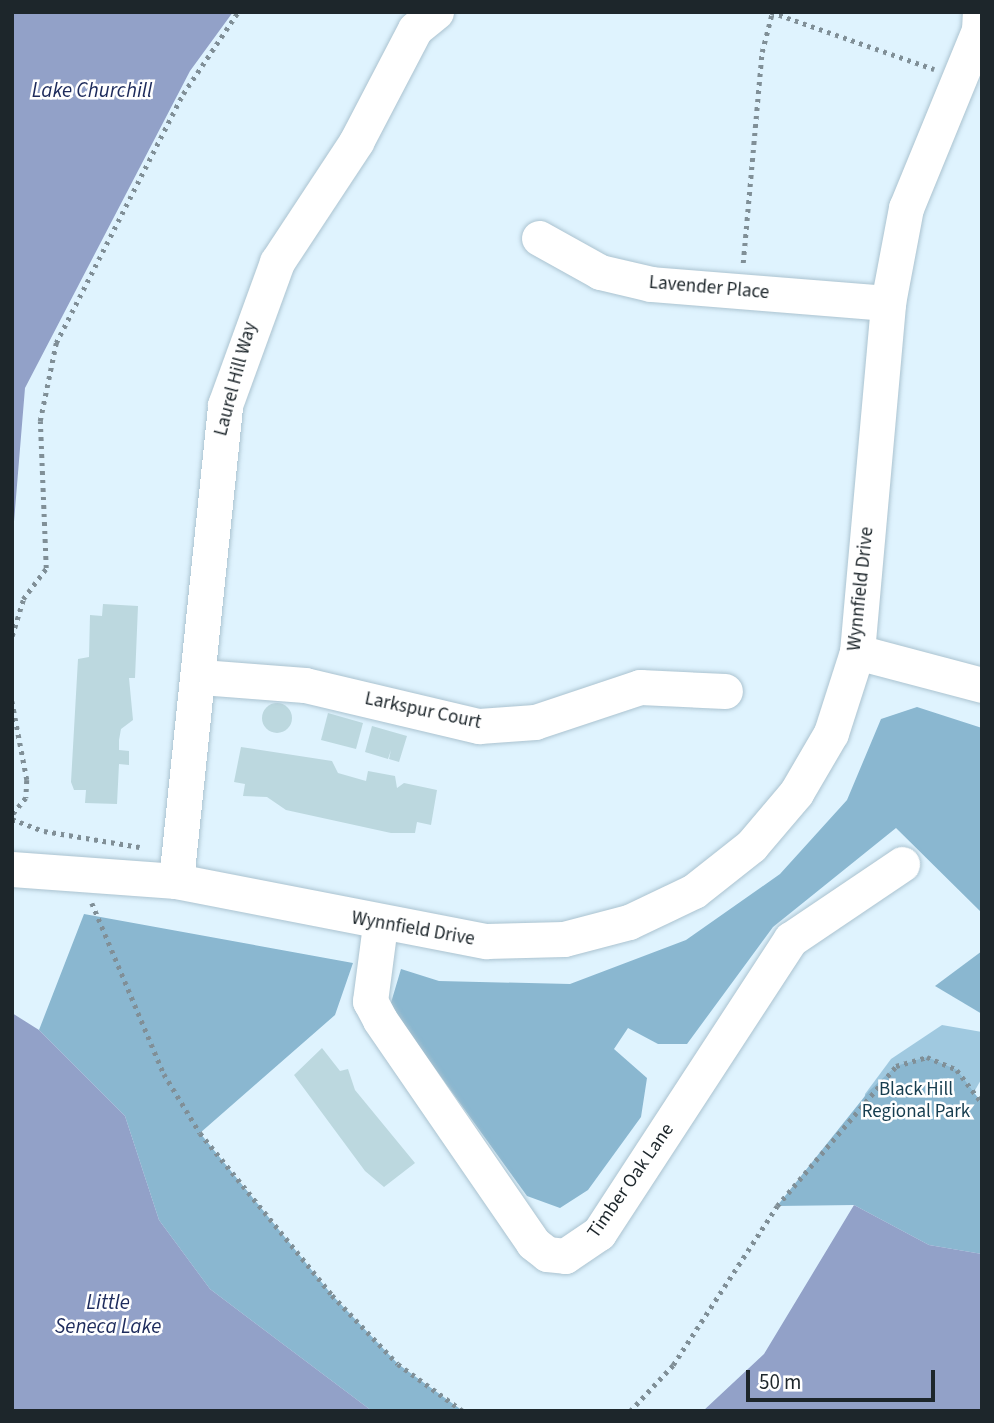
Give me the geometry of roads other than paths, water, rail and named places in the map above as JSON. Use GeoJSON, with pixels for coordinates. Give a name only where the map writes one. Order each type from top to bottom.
{"type":"FeatureCollection","features":[{"type":"Feature","properties":{"kind":"street","name":"Laurel Hill Way"},"geometry":{"type":"LineString","coordinates":[[178,867],[201,677],[215,459],[256,305],[356,142],[415,29],[436,12]]}},
{"type":"Feature","properties":{"kind":"street","name":"Wynnfield Drive"},"geometry":{"type":"LineString","coordinates":[[12,869],[78,872],[178,867],[380,925],[486,942],[564,940],[629,922],[694,891],[751,846],[796,793],[831,733],[857,652],[888,303],[906,208],[979,30],[981,12]]}},
{"type":"Feature","properties":{"kind":"street","name":"Lavender Place"},"geometry":{"type":"LineString","coordinates":[[539,238],[600,272],[651,285],[888,303]]}},
{"type":"Feature","properties":{"kind":"street"},"geometry":{"type":"LineString","coordinates":[[857,652],[982,685]]}},
{"type":"Feature","properties":{"kind":"street","name":"Larkspur Court"},"geometry":{"type":"LineString","coordinates":[[201,677],[304,685],[479,726],[535,722],[640,687],[725,691]]}},
{"type":"Feature","properties":{"kind":"street","name":"Timber Oak Lane"},"geometry":{"type":"LineString","coordinates":[[380,925],[370,1001],[380,1020],[533,1243],[547,1254],[565,1256],[599,1233],[792,939],[902,864]]}},
{"type":"Feature","properties":{"kind":"water","name":"Lake Churchill"},"geometry":{"type":"Polygon","coordinates":[[[12,12],[233,12],[190,71],[25,388],[12,546],[12,12]]]}},
{"type":"Feature","properties":{"kind":"water","name":"Little Seneca Lake"},"geometry":{"type":"Polygon","coordinates":[[[12,1013],[39,1030],[125,1116],[159,1220],[210,1289],[372,1411],[12,1411],[12,1013]]]}},
{"type":"Feature","properties":{"kind":"water"},"geometry":{"type":"Polygon","coordinates":[[[854,1205],[929,1245],[982,1254],[982,1411],[703,1411],[764,1354],[854,1205]]]}},
{"type":"Feature","properties":{"kind":"park label","name":"Black Hill Regional Park"},"geometry":{"type":"Point","coordinates":[916,1101]}}]}
